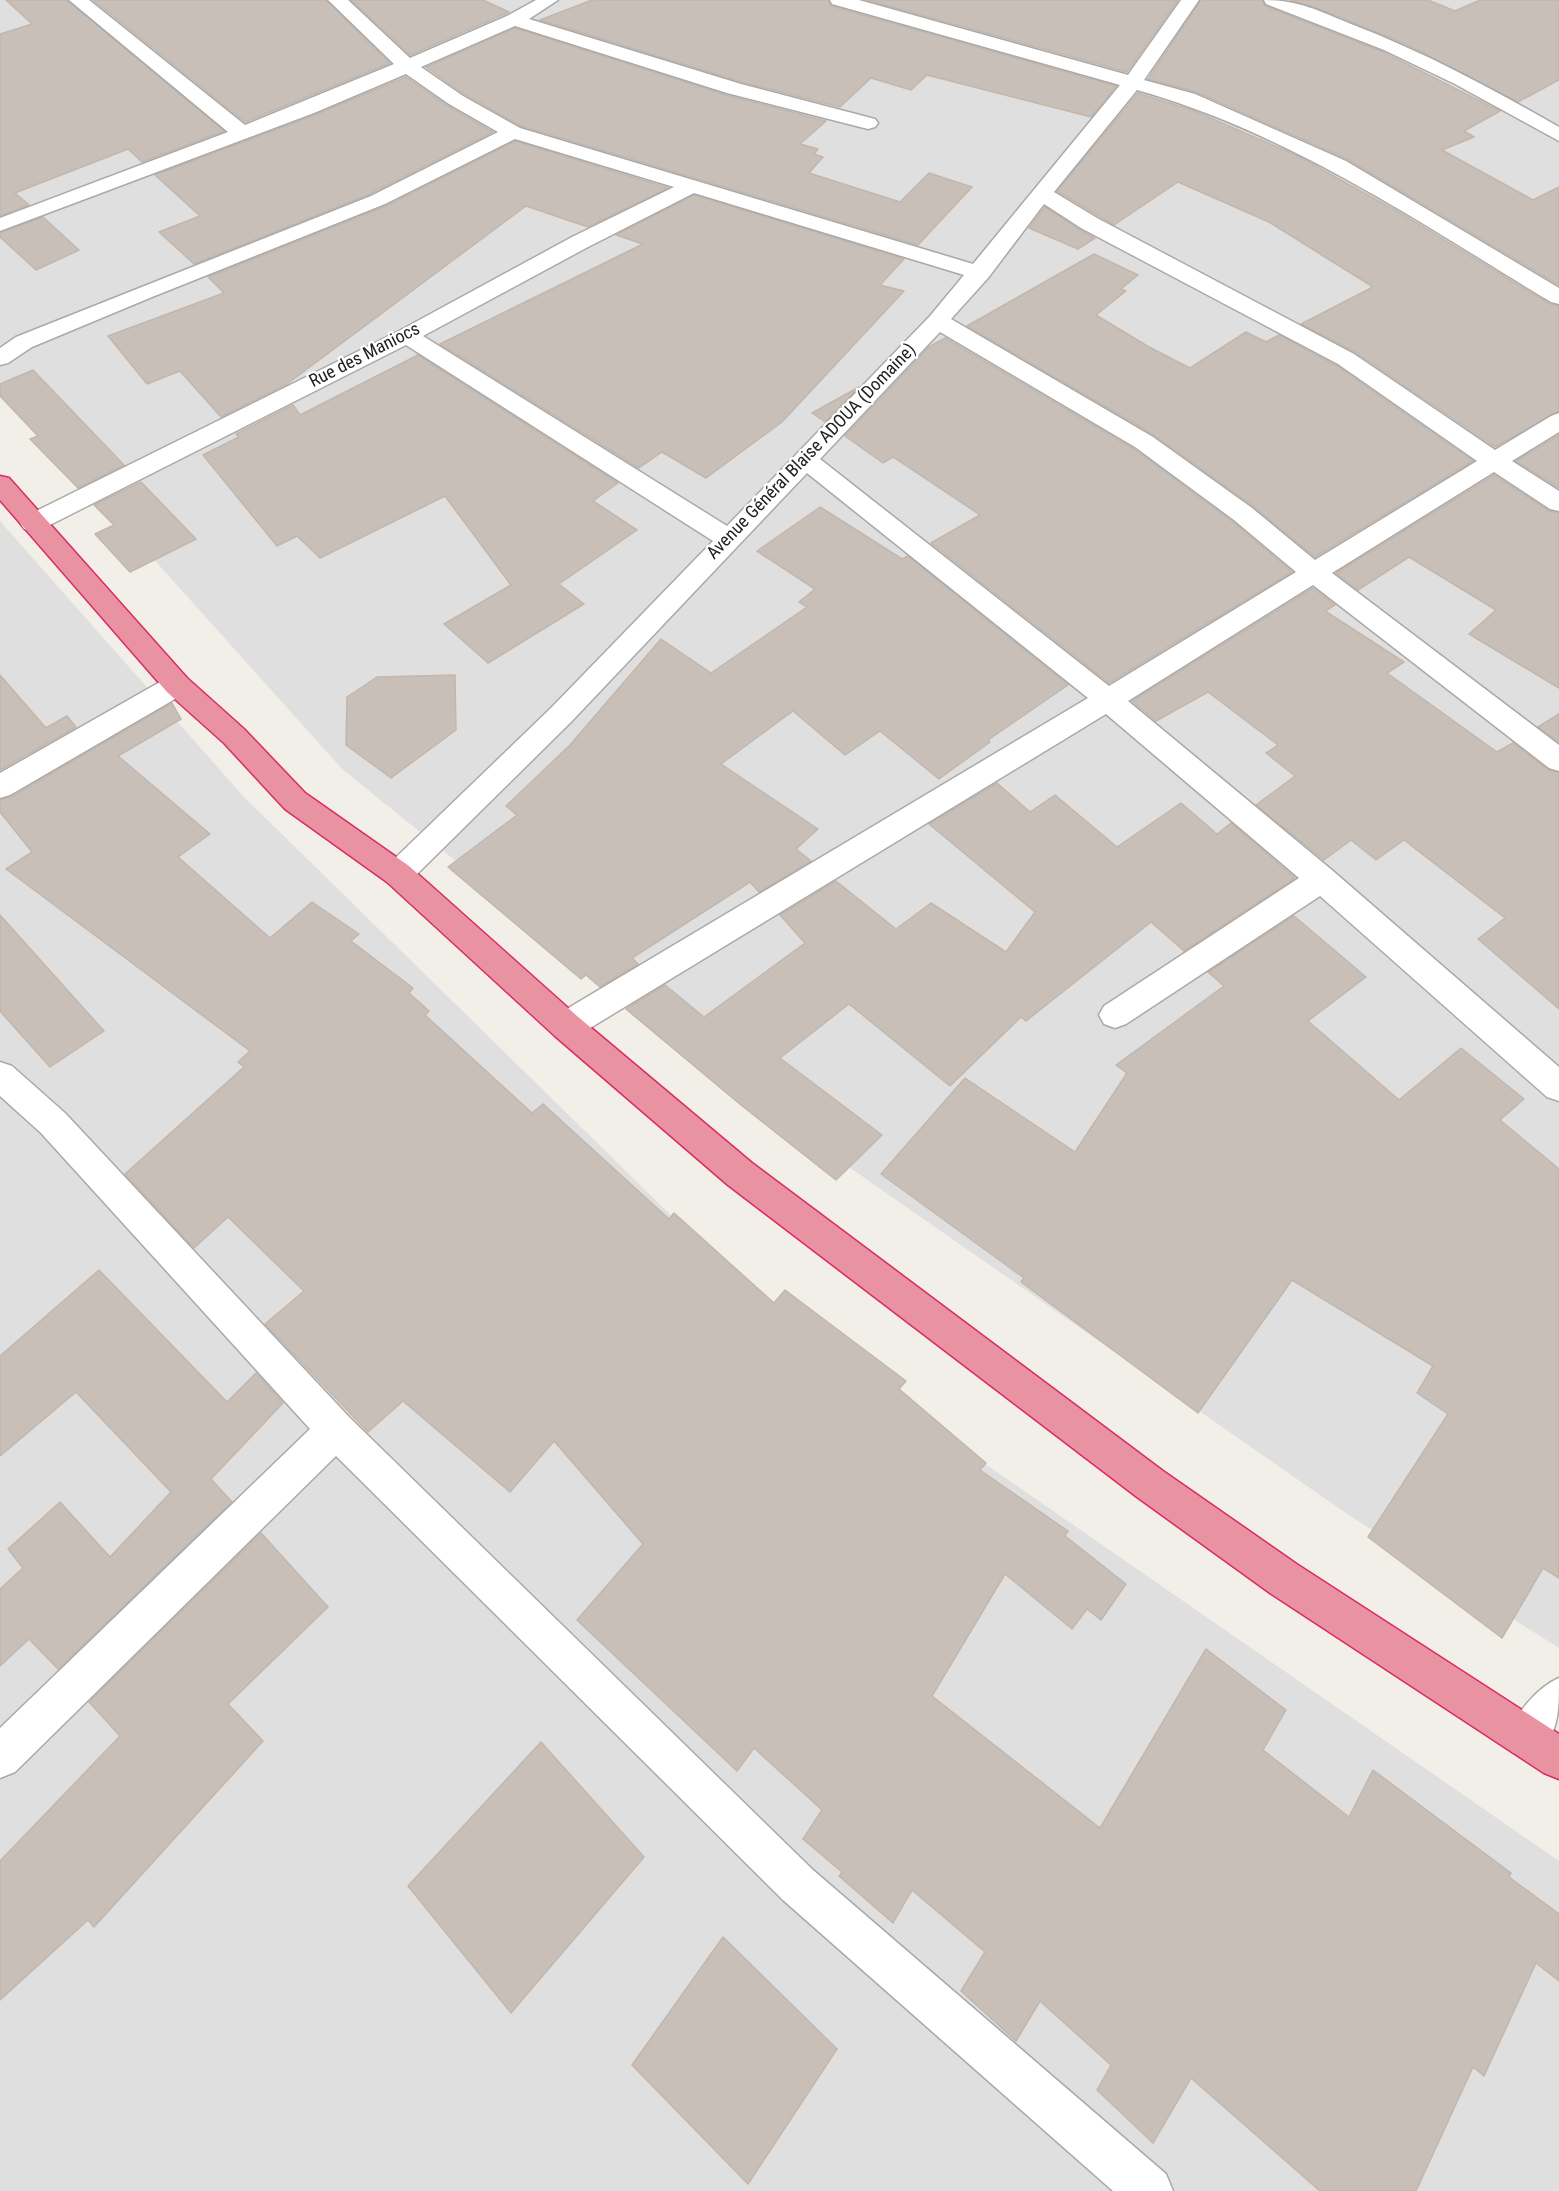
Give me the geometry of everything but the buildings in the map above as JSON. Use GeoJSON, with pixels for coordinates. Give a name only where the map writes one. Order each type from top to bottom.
{"type":"FeatureCollection","features":[{"type":"Feature","properties":{"kind":"highway"},"geometry":{"type":"LineString","coordinates":[[0,484],[177,685],[234,736],[295,801],[399,874],[566,1026],[740,1174],[1150,1484],[1284,1579],[1543,1747]]}},
{"type":"Feature","properties":{"kind":"street"},"geometry":{"type":"LineString","coordinates":[[78,0],[241,132]]}},
{"type":"Feature","properties":{"kind":"street"},"geometry":{"type":"LineString","coordinates":[[337,0],[406,65],[456,100],[513,132],[695,185],[980,273]]}},
{"type":"Feature","properties":{"kind":"street"},"geometry":{"type":"LineString","coordinates":[[0,225],[241,132],[307,109],[514,20],[549,0]]}},
{"type":"Feature","properties":{"kind":"street"},"geometry":{"type":"LineString","coordinates":[[839,0],[1188,98],[1339,165],[1559,297]]}},
{"type":"Feature","properties":{"kind":"street","name":"Avenue Général Blaise ADOUA (Domaine)"},"geometry":{"type":"LineString","coordinates":[[399,874],[561,715],[938,321],[980,273],[1133,82],[1190,0]]}},
{"type":"Feature","properties":{"kind":"street"},"geometry":{"type":"LineString","coordinates":[[1273,0],[1391,46],[1462,80],[1559,135]]}},
{"type":"Feature","properties":{"kind":"street"},"geometry":{"type":"LineString","coordinates":[[514,20],[702,82],[777,103],[868,123]]}},
{"type":"Feature","properties":{"kind":"street"},"geometry":{"type":"LineString","coordinates":[[0,358],[24,342],[378,200],[513,132]]}},
{"type":"Feature","properties":{"kind":"street","name":"Rue des Maniocs"},"geometry":{"type":"LineString","coordinates":[[33,523],[407,336],[580,242],[695,185]]}},
{"type":"Feature","properties":{"kind":"street"},"geometry":{"type":"LineString","coordinates":[[1043,194],[1089,223],[1346,359],[1559,503]]}},
{"type":"Feature","properties":{"kind":"street"},"geometry":{"type":"LineString","coordinates":[[938,321],[1034,375],[1144,442],[1244,514],[1313,572],[1559,760]]}},
{"type":"Feature","properties":{"kind":"street"},"geometry":{"type":"LineString","coordinates":[[407,336],[728,539]]}},
{"type":"Feature","properties":{"kind":"street"},"geometry":{"type":"LineString","coordinates":[[566,1026],[1109,699],[1559,422]]}},
{"type":"Feature","properties":{"kind":"street"},"geometry":{"type":"LineString","coordinates":[[804,459],[920,546],[1109,699],[1322,879],[1559,1087]]}},
{"type":"Feature","properties":{"kind":"street"},"geometry":{"type":"LineString","coordinates":[[0,787],[177,685]]}},
{"type":"Feature","properties":{"kind":"street"},"geometry":{"type":"LineString","coordinates":[[1115,1015],[1322,879]]}},
{"type":"Feature","properties":{"kind":"street"},"geometry":{"type":"LineString","coordinates":[[0,1076],[52,1123],[336,1430],[798,1886],[1149,2191]]}},
{"type":"Feature","properties":{"kind":"street"},"geometry":{"type":"LineString","coordinates":[[0,1757],[336,1430]]}},
{"type":"Feature","properties":{"kind":"street"},"geometry":{"type":"LineString","coordinates":[[1543,1747],[1559,1699]]}},
{"type":"Feature","properties":{"kind":"shaded area"},"geometry":{"type":"Polygon","coordinates":[[[0,0],[1559,0],[1559,1648],[1350,1516],[744,1094],[342,769],[0,388],[0,0]]]}},
{"type":"Feature","properties":{"kind":"shaded area"},"geometry":{"type":"Polygon","coordinates":[[[0,521],[244,797],[780,1322],[1559,1861],[1559,2191],[0,2191],[0,521]]]}}]}
